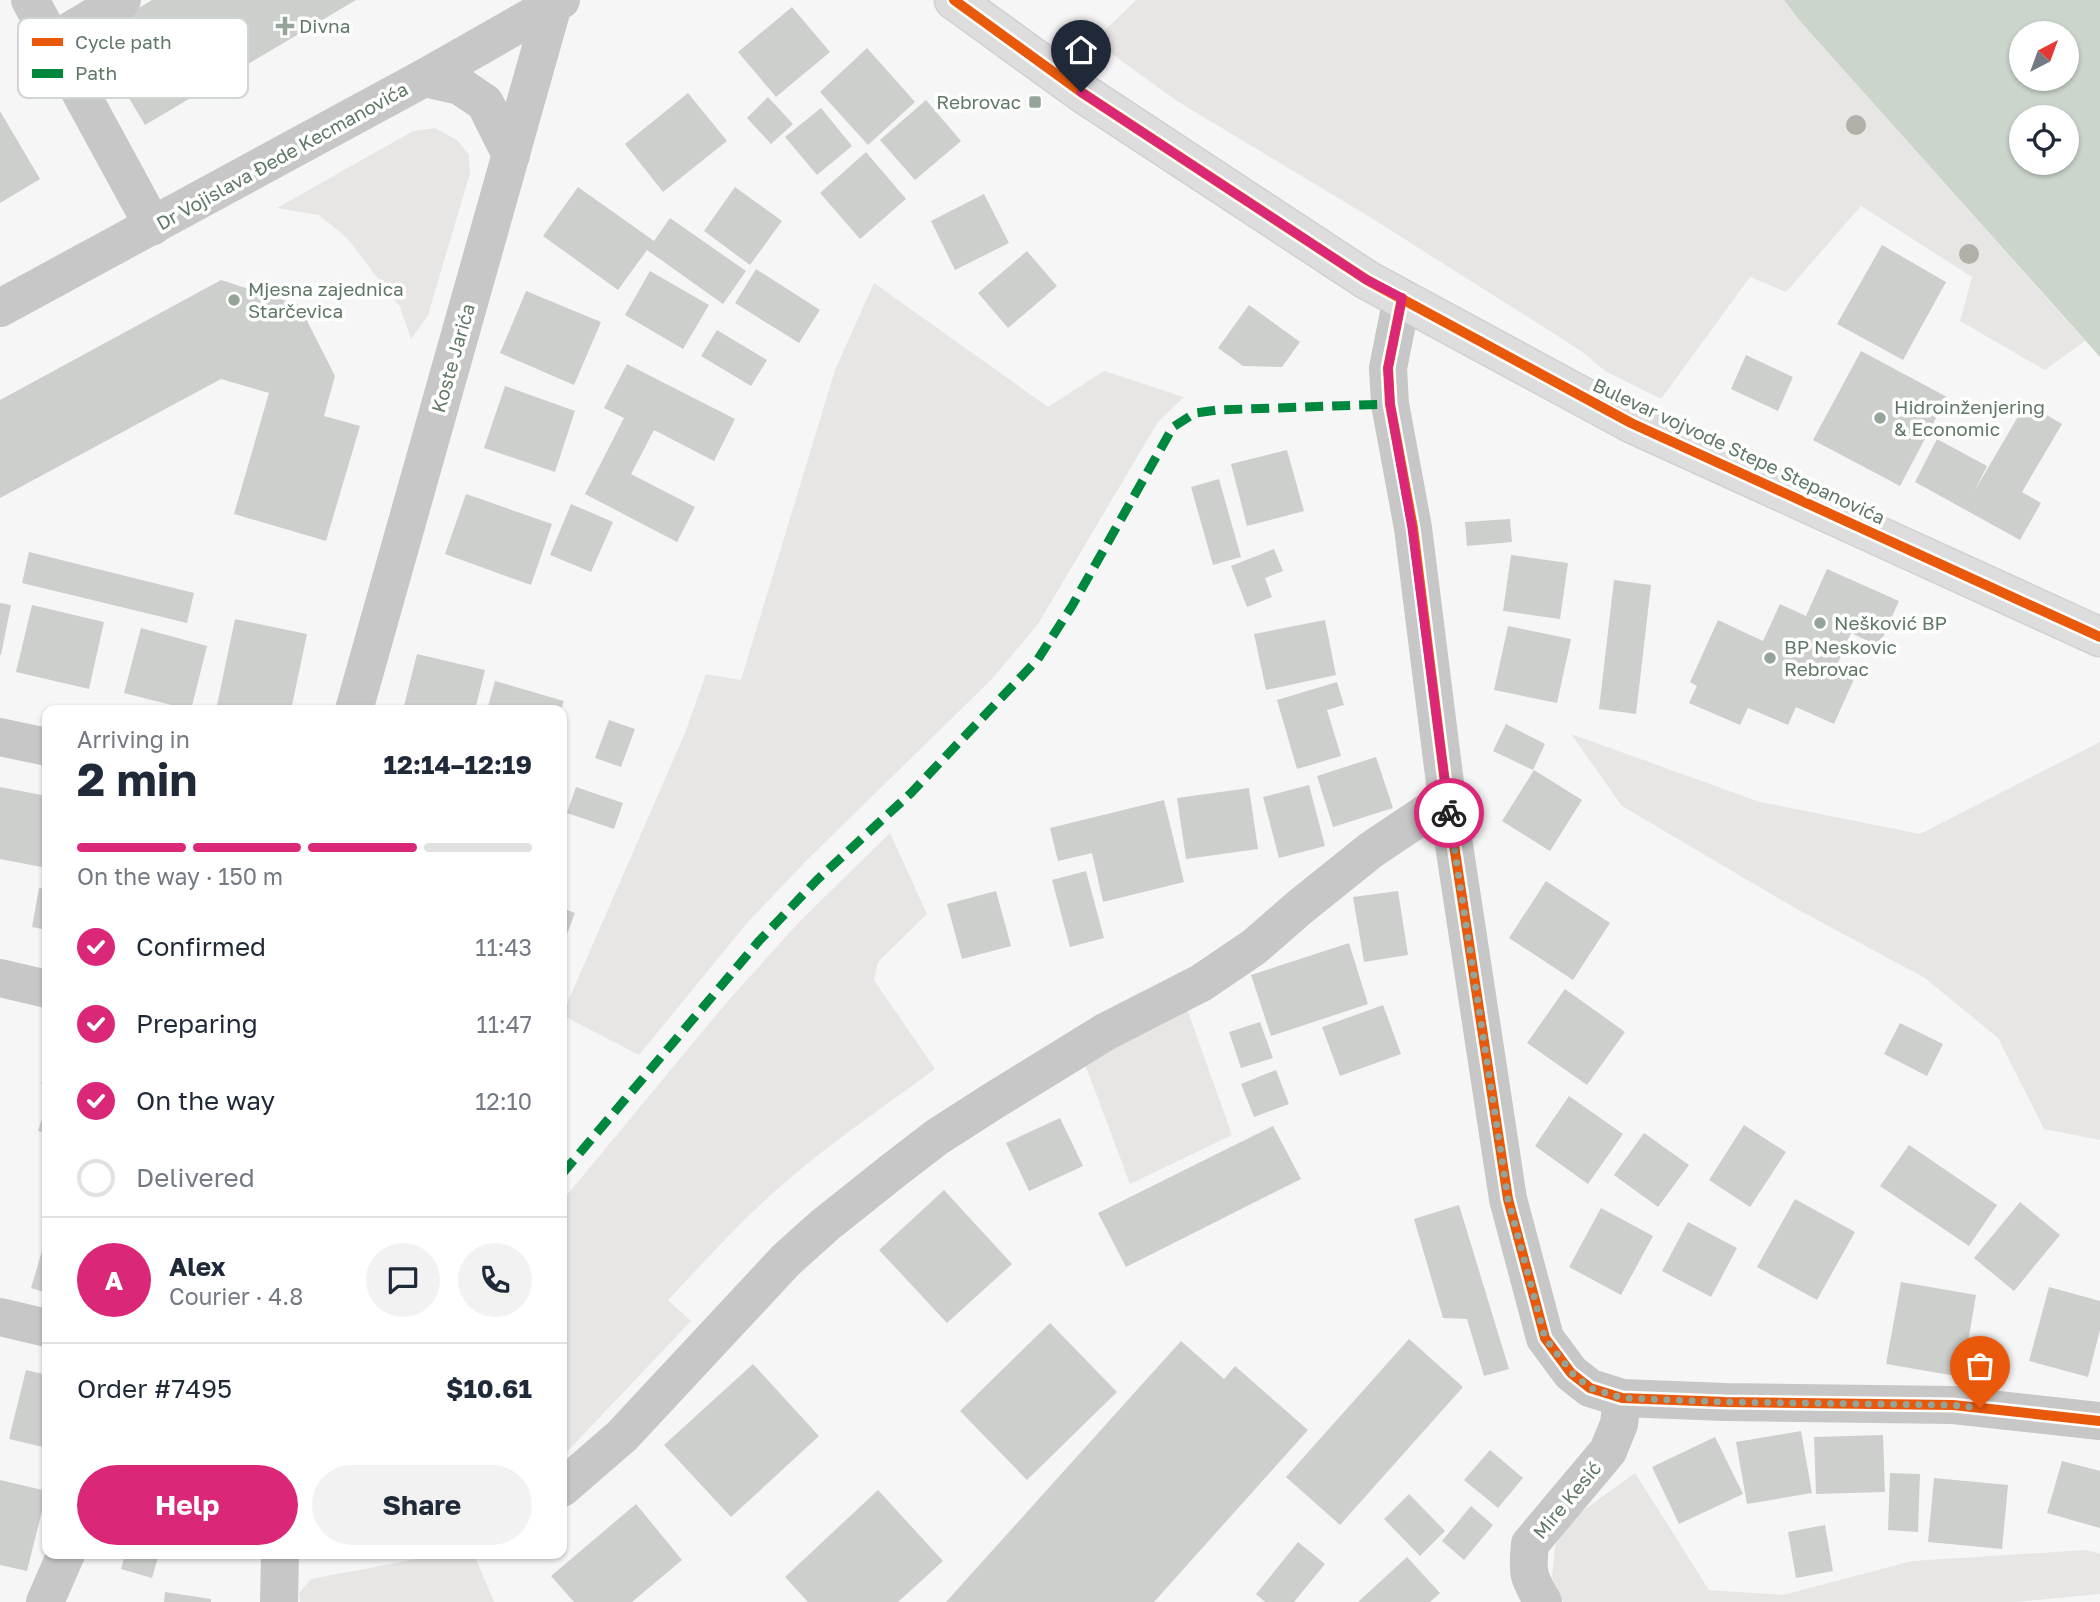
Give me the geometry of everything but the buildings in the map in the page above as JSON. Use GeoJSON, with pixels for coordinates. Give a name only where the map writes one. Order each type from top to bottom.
{"type":"FeatureCollection","features":[{"type":"Feature","properties":{"kind":"main road","name":"Bulevar vojvode Stepe Stepanovića"},"geometry":{"type":"LineString","coordinates":[[954,0],[1081,92],[1367,280],[1631,423],[2100,637]]}},
{"type":"Feature","properties":{"kind":"street"},"geometry":{"type":"LineString","coordinates":[[30,0],[40,18]]}},
{"type":"Feature","properties":{"kind":"street"},"geometry":{"type":"LineString","coordinates":[[92,18],[122,0]]}},
{"type":"Feature","properties":{"kind":"street","name":"Dr Vojislava Đede Kecmanovića"},"geometry":{"type":"LineString","coordinates":[[0,308],[424,78],[557,2]]}},
{"type":"Feature","properties":{"kind":"street","name":"Koste Jarića"},"geometry":{"type":"LineString","coordinates":[[355,705],[557,2]]}},
{"type":"Feature","properties":{"kind":"street"},"geometry":{"type":"LineString","coordinates":[[424,78],[460,86],[485,103],[511,155]]}},
{"type":"Feature","properties":{"kind":"street"},"geometry":{"type":"LineString","coordinates":[[84,98],[153,226]]}},
{"type":"Feature","properties":{"kind":"street"},"geometry":{"type":"LineString","coordinates":[[1402,298],[1388,368],[1390,404],[1412,528],[1447,799],[1508,1199],[1545,1338],[1572,1373],[1590,1388],[1622,1398],[1953,1405],[2100,1421]]}},
{"type":"Feature","properties":{"kind":"street"},"geometry":{"type":"LineString","coordinates":[[0,737],[42,746]]}},
{"type":"Feature","properties":{"kind":"street"},"geometry":{"type":"LineString","coordinates":[[567,1484],[622,1436],[786,1260],[894,1170],[937,1137],[1105,1032],[1201,983],[1244,954],[1371,850],[1447,799]]}},
{"type":"Feature","properties":{"kind":"street"},"geometry":{"type":"LineString","coordinates":[[0,978],[42,988]]}},
{"type":"Feature","properties":{"kind":"street"},"geometry":{"type":"LineString","coordinates":[[0,1317],[42,1327]]}},
{"type":"Feature","properties":{"kind":"street","name":"Mire Kesić"},"geometry":{"type":"LineString","coordinates":[[1543,1602],[1530,1580],[1530,1544],[1608,1451],[1619,1424],[1622,1398]]}},
{"type":"Feature","properties":{"kind":"street"},"geometry":{"type":"LineString","coordinates":[[45,1602],[64,1559]]}},
{"type":"Feature","properties":{"kind":"street"},"geometry":{"type":"LineString","coordinates":[[279,1602],[280,1559]]}},
{"type":"Feature","properties":{"kind":"shaded area"},"geometry":{"type":"Polygon","coordinates":[[[1136,0],[1784,0],[2085,341],[2045,370],[1960,321],[1972,277],[1861,206],[1786,292],[1750,277],[1661,399],[1605,371],[1581,351],[1373,219],[1177,101],[1094,41],[1136,0]]]}},
{"type":"Feature","properties":{"kind":"shaded area"},"geometry":{"type":"Polygon","coordinates":[[[1784,0],[2100,0],[2100,357],[1799,20],[1784,0]]]}},
{"type":"Feature","properties":{"kind":"shaded area"},"geometry":{"type":"Polygon","coordinates":[[[435,128],[457,140],[469,155],[470,173],[428,315],[411,339],[400,307],[347,238],[319,215],[277,208],[413,131],[435,128]]]}},
{"type":"Feature","properties":{"kind":"shaded area"},"geometry":{"type":"Polygon","coordinates":[[[874,283],[1048,407],[1104,371],[1184,397],[1158,422],[1038,624],[991,680],[807,860],[747,923],[639,1055],[567,1018],[567,1004],[685,733],[706,674],[741,680],[835,370],[874,283]]]}},
{"type":"Feature","properties":{"kind":"shaded area"},"geometry":{"type":"Polygon","coordinates":[[[1571,734],[1760,802],[1920,834],[2100,742],[2100,1140],[2044,1129],[1998,1038],[1925,978],[1795,908],[1622,806],[1571,734]]]}},
{"type":"Feature","properties":{"kind":"shaded area"},"geometry":{"type":"Polygon","coordinates":[[[890,833],[927,914],[878,962],[874,980],[935,1069],[792,1176],[719,1245],[668,1300],[691,1321],[567,1452],[567,1195],[727,1002],[799,922],[890,833]]]}},
{"type":"Feature","properties":{"kind":"shaded area"},"geometry":{"type":"Polygon","coordinates":[[[1185,1003],[1232,1135],[1130,1184],[1082,1056],[1185,1003]]]}},
{"type":"Feature","properties":{"kind":"shaded area"},"geometry":{"type":"Polygon","coordinates":[[[1635,1473],[1709,1590],[1783,1595],[1912,1561],[2087,1550],[2100,1554],[2100,1594],[2016,1602],[1563,1602],[1552,1577],[1555,1546],[1570,1520],[1635,1473]]]}},
{"type":"Feature","properties":{"kind":"shaded area"},"geometry":{"type":"Polygon","coordinates":[[[417,1559],[476,1559],[494,1602],[300,1602],[299,1593],[311,1579],[417,1559]]]}},
{"type":"Feature","properties":{"kind":"marked path"},"geometry":{"type":"LineString","coordinates":[[567,1168],[759,941],[818,879],[911,793],[1038,659],[1072,606],[1173,427],[1195,413],[1217,410],[1390,404]]}},
{"type":"Feature","properties":{"kind":"cycle path"},"geometry":{"type":"LineString","coordinates":[[954,0],[1081,92],[1367,280],[1631,423],[2100,637]]}},
{"type":"Feature","properties":{"kind":"cycle path"},"geometry":{"type":"LineString","coordinates":[[1402,298],[1388,368],[1390,404],[1413,528],[1447,799],[1508,1199],[1545,1338],[1571,1373],[1590,1388],[1622,1398],[1953,1405],[2100,1421]]}},
{"type":"Feature","properties":{"kind":"way so far"},"geometry":{"type":"LineString","coordinates":[[1449,813],[1508,1199],[1545,1338],[1572,1373],[1590,1388],[1622,1398],[1953,1405],[1980,1408]]}},
{"type":"Feature","properties":{"kind":"place","name":"Divna"},"geometry":{"type":"Point","coordinates":[285,26]}},
{"type":"Feature","properties":{"kind":"place","name":"Rebrovac"},"geometry":{"type":"Point","coordinates":[1035,102]}},
{"type":"Feature","properties":{"kind":"place","name":"Mjesna zajednica Starčevica"},"geometry":{"type":"Point","coordinates":[234,300]}},
{"type":"Feature","properties":{"kind":"place","name":"Hidroinženjering & Economic"},"geometry":{"type":"Point","coordinates":[1880,418]}},
{"type":"Feature","properties":{"kind":"place","name":"Nešković BP"},"geometry":{"type":"Point","coordinates":[1820,623]}},
{"type":"Feature","properties":{"kind":"place","name":"BP Neskovic Rebrovac"},"geometry":{"type":"Point","coordinates":[1770,658]}},
{"type":"Feature","properties":{"kind":"route"},"geometry":{"type":"LineString","coordinates":[[1081,92],[1367,280],[1402,298],[1388,368],[1390,404],[1412,528],[1449,813]]}}]}
